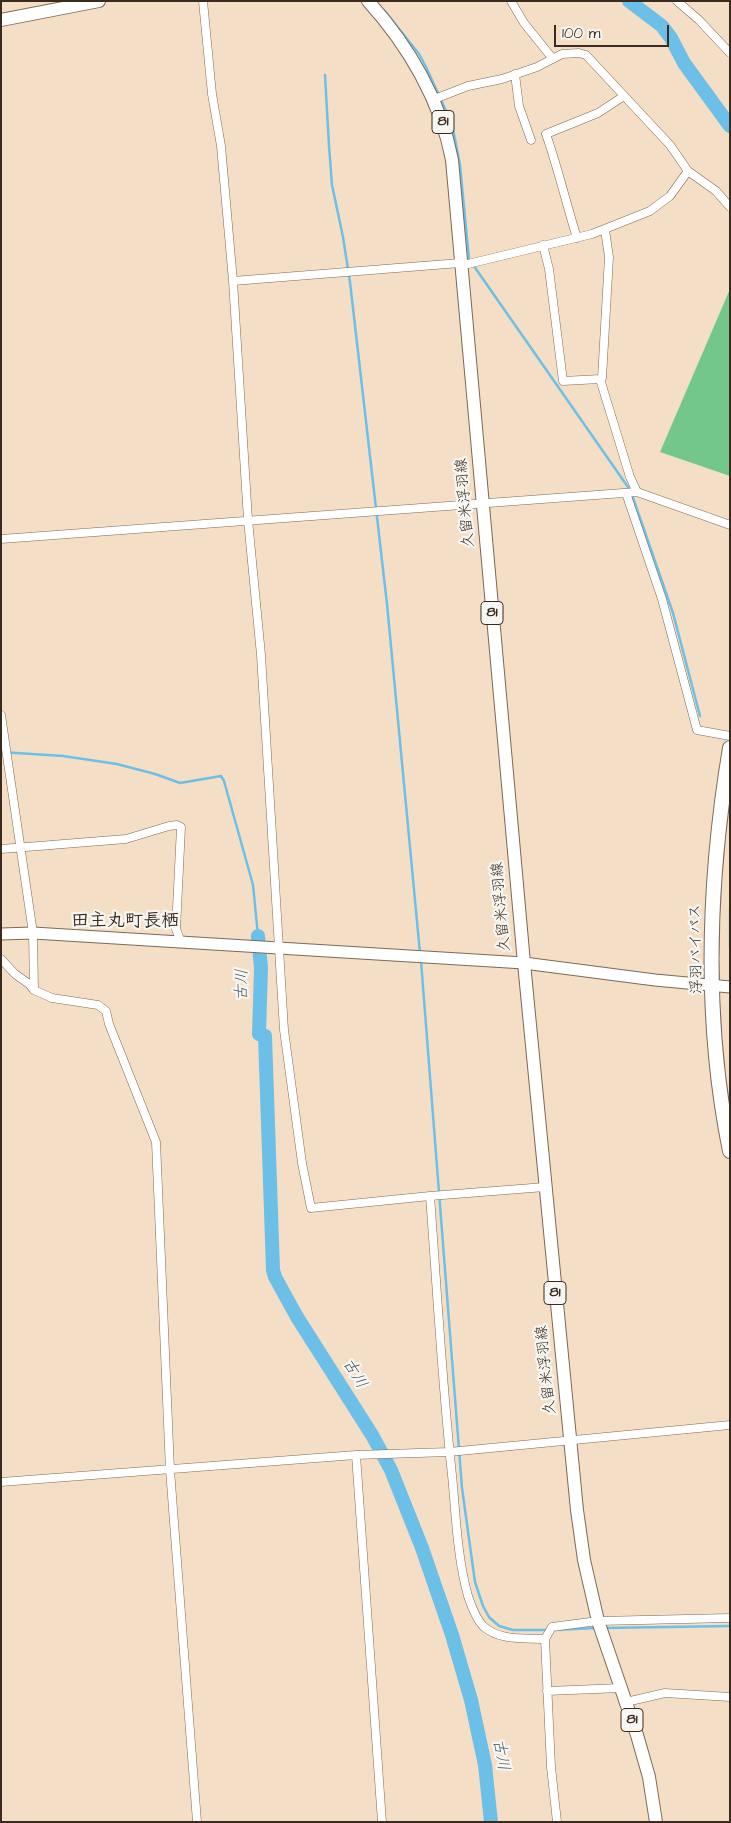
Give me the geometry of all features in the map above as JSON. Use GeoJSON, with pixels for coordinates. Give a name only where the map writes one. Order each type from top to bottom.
{"type":"FeatureCollection","features":[{"type":"Feature","properties":{"kind":"highway","name":"浮羽バイパス"},"geometry":{"type":"LineString","coordinates":[[730,748],[717,840],[712,902],[713,986],[717,1057],[730,1151]]}},
{"type":"Feature","properties":{"kind":"main road"},"geometry":{"type":"LineString","coordinates":[[1,20],[99,1]]}},
{"type":"Feature","properties":{"kind":"main road","name":"久留米浮羽線"},"geometry":{"type":"LineString","coordinates":[[368,1],[389,26],[437,99],[452,160],[467,263],[482,502],[545,1187],[577,1510],[584,1560],[598,1621],[649,1777],[656,1822]]}},
{"type":"Feature","properties":{"kind":"street"},"geometry":{"type":"LineString","coordinates":[[203,1],[212,94],[221,146],[233,281],[248,520],[262,655],[284,1030],[302,1162],[311,1208],[545,1187]]}},
{"type":"Feature","properties":{"kind":"street"},"geometry":{"type":"LineString","coordinates":[[511,1],[524,23],[553,59]]}},
{"type":"Feature","properties":{"kind":"street"},"geometry":{"type":"LineString","coordinates":[[677,1],[730,53]]}},
{"type":"Feature","properties":{"kind":"street"},"geometry":{"type":"LineString","coordinates":[[437,99],[468,86],[537,68],[562,54],[579,53],[586,55],[670,145],[688,171],[716,191],[730,207]]}},
{"type":"Feature","properties":{"kind":"street"},"geometry":{"type":"LineString","coordinates":[[515,74],[519,106],[530,140]]}},
{"type":"Feature","properties":{"kind":"street"},"geometry":{"type":"LineString","coordinates":[[577,238],[558,169],[546,134],[598,113],[624,96]]}},
{"type":"Feature","properties":{"kind":"street"},"geometry":{"type":"LineString","coordinates":[[233,281],[467,263],[577,238],[605,230],[650,211],[664,202],[688,171]]}},
{"type":"Feature","properties":{"kind":"street"},"geometry":{"type":"LineString","coordinates":[[605,230],[609,257],[602,378],[600,379],[630,477],[631,492],[697,730],[730,736]]}},
{"type":"Feature","properties":{"kind":"street"},"geometry":{"type":"LineString","coordinates":[[542,246],[549,269],[563,381],[600,379]]}},
{"type":"Feature","properties":{"kind":"street"},"geometry":{"type":"LineString","coordinates":[[1,539],[631,492],[730,525]]}},
{"type":"Feature","properties":{"kind":"street"},"geometry":{"type":"LineString","coordinates":[[1,715],[33,933],[34,990]]}},
{"type":"Feature","properties":{"kind":"street"},"geometry":{"type":"LineString","coordinates":[[1,849],[126,839],[169,826],[177,825],[181,827],[176,929],[181,942]]}},
{"type":"Feature","properties":{"kind":"street"},"geometry":{"type":"LineString","coordinates":[[1,934],[33,933],[524,963],[730,987]]}},
{"type":"Feature","properties":{"kind":"street"},"geometry":{"type":"LineString","coordinates":[[1,959],[34,990],[52,998],[98,1005],[106,1011],[109,1024],[156,1142],[170,1470],[197,1822]]}},
{"type":"Feature","properties":{"kind":"street"},"geometry":{"type":"LineString","coordinates":[[430,1196],[449,1452],[460,1558],[468,1596],[483,1626],[496,1634],[510,1638],[545,1639]]}},
{"type":"Feature","properties":{"kind":"street"},"geometry":{"type":"LineString","coordinates":[[1,1482],[356,1455],[449,1452],[730,1425]]}},
{"type":"Feature","properties":{"kind":"street"},"geometry":{"type":"LineString","coordinates":[[356,1455],[381,1822],[387,1822]]}},
{"type":"Feature","properties":{"kind":"street"},"geometry":{"type":"LineString","coordinates":[[557,1822],[545,1639],[552,1628],[598,1621],[730,1618]]}},
{"type":"Feature","properties":{"kind":"street"},"geometry":{"type":"LineString","coordinates":[[547,1691],[621,1688]]}},
{"type":"Feature","properties":{"kind":"street"},"geometry":{"type":"LineString","coordinates":[[626,1702],[665,1693],[730,1697]]}},
{"type":"Feature","properties":{"kind":"green space"},"geometry":{"type":"Polygon","coordinates":[[[730,289],[730,476],[660,452],[730,289]]]}},
{"type":"Feature","properties":{"kind":"waterway"},"geometry":{"type":"LineString","coordinates":[[629,1],[662,26],[671,38],[684,63],[730,126]]}},
{"type":"Feature","properties":{"kind":"waterway"},"geometry":{"type":"LineString","coordinates":[[384,10],[419,54],[452,124],[460,165],[469,259],[630,490]]}},
{"type":"Feature","properties":{"kind":"waterway"},"geometry":{"type":"LineString","coordinates":[[325,75],[332,185],[350,282],[387,604],[420,953]]}},
{"type":"Feature","properties":{"kind":"waterway"},"geometry":{"type":"LineString","coordinates":[[632,495],[673,613],[700,716]]}},
{"type":"Feature","properties":{"kind":"waterway"},"geometry":{"type":"LineString","coordinates":[[1,752],[63,756],[117,764],[180,783],[221,776],[253,885],[258,936]]}},
{"type":"Feature","properties":{"kind":"waterway"},"geometry":{"type":"LineString","coordinates":[[730,909],[730,948]]}},
{"type":"Feature","properties":{"kind":"waterway","name":"古川"},"geometry":{"type":"LineString","coordinates":[[258,936],[261,968],[259,1034],[265,1036],[273,1270],[297,1317],[372,1435],[391,1470],[422,1548],[452,1635],[471,1700],[485,1765],[491,1822]]}},
{"type":"Feature","properties":{"kind":"waterway"},"geometry":{"type":"LineString","coordinates":[[421,961],[462,1488],[475,1582],[483,1606],[489,1617],[499,1626],[513,1630],[548,1630]]}},
{"type":"Feature","properties":{"kind":"waterway"},"geometry":{"type":"LineString","coordinates":[[604,1628],[730,1626]]}},
{"type":"Feature","properties":{"kind":"waterway"},"geometry":{"type":"LineString","coordinates":[[554,1630],[596,1628]]}},
{"type":"Feature","properties":{"kind":"district","name":"田主丸町長栖"},"geometry":{"type":"Point","coordinates":[125,922]}}]}
